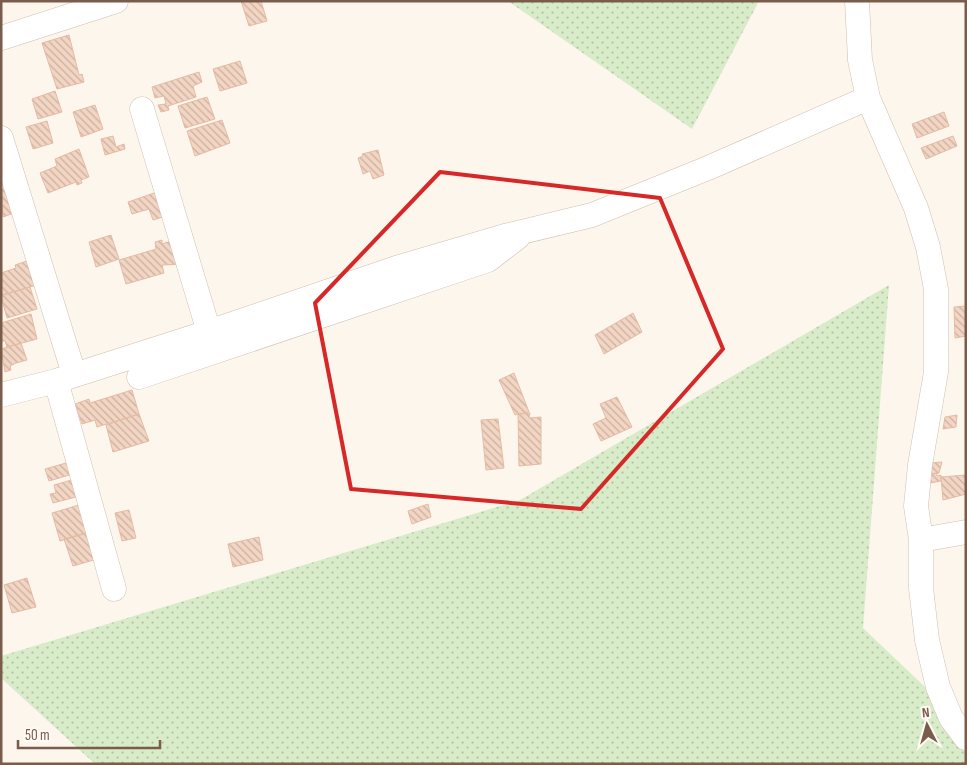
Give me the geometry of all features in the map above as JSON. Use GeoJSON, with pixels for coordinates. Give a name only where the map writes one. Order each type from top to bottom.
{"type":"FeatureCollection","features":[{"type":"Feature","properties":{"kind":"street"},"geometry":{"type":"LineString","coordinates":[[1,38],[116,1]]}},
{"type":"Feature","properties":{"kind":"street"},"geometry":{"type":"LineString","coordinates":[[857,1],[860,60],[868,98],[916,208],[928,247],[936,289],[936,372],[920,465],[916,506],[921,540],[921,588],[930,650],[938,687],[951,718],[966,738]]}},
{"type":"Feature","properties":{"kind":"street"},"geometry":{"type":"LineString","coordinates":[[1,396],[209,332],[396,268],[525,231],[592,215],[629,201],[868,98]]}},
{"type":"Feature","properties":{"kind":"street"},"geometry":{"type":"LineString","coordinates":[[142,109],[209,332]]}},
{"type":"Feature","properties":{"kind":"street"},"geometry":{"type":"LineString","coordinates":[[1,138],[65,377],[114,589]]}},
{"type":"Feature","properties":{"kind":"street"},"geometry":{"type":"LineString","coordinates":[[139,377],[488,260],[525,231]]}},
{"type":"Feature","properties":{"kind":"street"},"geometry":{"type":"LineString","coordinates":[[921,540],[966,532]]}},
{"type":"Feature","properties":{"kind":"highlighted area"},"geometry":{"type":"Polygon","coordinates":[[[440,172],[660,198],[723,349],[581,509],[351,489],[315,303],[440,172]]]}},
{"type":"Feature","properties":{"kind":"green space"},"geometry":{"type":"Polygon","coordinates":[[[508,1],[759,1],[692,129],[508,1]]]}},
{"type":"Feature","properties":{"kind":"green space"},"geometry":{"type":"Polygon","coordinates":[[[889,285],[863,628],[966,726],[966,764],[95,764],[1,678],[1,656],[520,500],[889,285]]]}},
{"type":"Feature","properties":{"kind":"building"},"geometry":{"type":"Polygon","coordinates":[[[241,1],[261,1],[267,21],[249,26],[241,1]]]}},
{"type":"Feature","properties":{"kind":"building"},"geometry":{"type":"Polygon","coordinates":[[[69,35],[79,75],[82,74],[84,82],[57,89],[42,43],[69,35]]]}},
{"type":"Feature","properties":{"kind":"building"},"geometry":{"type":"Polygon","coordinates":[[[240,61],[247,83],[220,91],[213,69],[240,61]]]}},
{"type":"Feature","properties":{"kind":"building"},"geometry":{"type":"Polygon","coordinates":[[[199,72],[202,82],[193,86],[196,97],[168,106],[169,110],[161,112],[158,105],[166,104],[164,96],[155,98],[152,87],[199,72]]]}},
{"type":"Feature","properties":{"kind":"building"},"geometry":{"type":"Polygon","coordinates":[[[55,91],[62,112],[38,119],[32,99],[55,91]]]}},
{"type":"Feature","properties":{"kind":"building"},"geometry":{"type":"Polygon","coordinates":[[[207,97],[215,119],[185,128],[178,106],[207,97]]]}},
{"type":"Feature","properties":{"kind":"building"},"geometry":{"type":"Polygon","coordinates":[[[95,105],[103,129],[81,137],[73,112],[95,105]]]}},
{"type":"Feature","properties":{"kind":"building"},"geometry":{"type":"Polygon","coordinates":[[[944,112],[949,126],[917,138],[912,124],[944,112]]]}},
{"type":"Feature","properties":{"kind":"building"},"geometry":{"type":"Polygon","coordinates":[[[222,120],[230,143],[195,156],[187,131],[222,120]]]}},
{"type":"Feature","properties":{"kind":"building"},"geometry":{"type":"Polygon","coordinates":[[[47,121],[53,143],[33,149],[26,127],[47,121]]]}},
{"type":"Feature","properties":{"kind":"building"},"geometry":{"type":"Polygon","coordinates":[[[113,136],[116,147],[124,144],[125,149],[105,155],[101,139],[113,136]]]}},
{"type":"Feature","properties":{"kind":"building"},"geometry":{"type":"Polygon","coordinates":[[[953,136],[957,146],[926,159],[921,148],[953,136]]]}},
{"type":"Feature","properties":{"kind":"building"},"geometry":{"type":"Polygon","coordinates":[[[79,149],[89,177],[81,180],[82,183],[77,185],[76,182],[48,193],[40,173],[57,166],[55,159],[79,149]]]}},
{"type":"Feature","properties":{"kind":"building"},"geometry":{"type":"Polygon","coordinates":[[[378,150],[384,175],[373,179],[370,171],[363,174],[358,158],[363,156],[362,154],[378,150]]]}},
{"type":"Feature","properties":{"kind":"building"},"geometry":{"type":"Polygon","coordinates":[[[7,188],[14,213],[3,217],[1,190],[7,188]]]}},
{"type":"Feature","properties":{"kind":"building"},"geometry":{"type":"Polygon","coordinates":[[[157,192],[166,216],[153,220],[149,209],[132,214],[128,202],[157,192]]]}},
{"type":"Feature","properties":{"kind":"building"},"geometry":{"type":"Polygon","coordinates":[[[111,235],[119,259],[96,267],[89,242],[111,235]]]}},
{"type":"Feature","properties":{"kind":"building"},"geometry":{"type":"Polygon","coordinates":[[[162,240],[162,244],[171,241],[183,264],[162,265],[164,273],[126,284],[119,260],[156,249],[155,242],[162,240]]]}},
{"type":"Feature","properties":{"kind":"building"},"geometry":{"type":"Polygon","coordinates":[[[30,260],[37,285],[1,295],[1,273],[16,268],[15,265],[30,260]]]}},
{"type":"Feature","properties":{"kind":"building"},"geometry":{"type":"Polygon","coordinates":[[[30,287],[37,309],[7,318],[1,296],[30,287]]]}},
{"type":"Feature","properties":{"kind":"building"},"geometry":{"type":"Polygon","coordinates":[[[966,306],[966,336],[955,338],[954,307],[966,306]]]}},
{"type":"Feature","properties":{"kind":"building"},"geometry":{"type":"Polygon","coordinates":[[[633,313],[642,332],[604,354],[595,335],[633,313]]]}},
{"type":"Feature","properties":{"kind":"building"},"geometry":{"type":"Polygon","coordinates":[[[31,314],[37,339],[7,347],[5,341],[1,341],[1,323],[31,314]]]}},
{"type":"Feature","properties":{"kind":"building"},"geometry":{"type":"Polygon","coordinates":[[[21,343],[27,360],[10,366],[11,370],[5,372],[1,349],[21,343]]]}},
{"type":"Feature","properties":{"kind":"building"},"geometry":{"type":"Polygon","coordinates":[[[514,373],[529,412],[520,414],[530,413],[529,418],[541,417],[541,464],[519,466],[518,414],[515,415],[499,380],[514,373]]]}},
{"type":"Feature","properties":{"kind":"building"},"geometry":{"type":"Polygon","coordinates":[[[132,390],[139,414],[97,427],[95,420],[82,424],[75,404],[89,399],[90,403],[132,390]]]}},
{"type":"Feature","properties":{"kind":"building"},"geometry":{"type":"Polygon","coordinates":[[[617,397],[632,427],[601,441],[593,424],[606,418],[600,404],[617,397]]]}},
{"type":"Feature","properties":{"kind":"building"},"geometry":{"type":"Polygon","coordinates":[[[139,414],[149,441],[113,452],[106,425],[139,414]]]}},
{"type":"Feature","properties":{"kind":"building"},"geometry":{"type":"Polygon","coordinates":[[[957,415],[956,427],[943,429],[945,417],[957,415]]]}},
{"type":"Feature","properties":{"kind":"building"},"geometry":{"type":"Polygon","coordinates":[[[498,419],[504,468],[486,470],[481,420],[498,419]]]}},
{"type":"Feature","properties":{"kind":"building"},"geometry":{"type":"Polygon","coordinates":[[[73,461],[76,473],[49,481],[45,469],[73,461]]]}},
{"type":"Feature","properties":{"kind":"building"},"geometry":{"type":"Polygon","coordinates":[[[942,462],[939,473],[926,475],[929,463],[942,462]]]}},
{"type":"Feature","properties":{"kind":"building"},"geometry":{"type":"Polygon","coordinates":[[[937,473],[937,476],[941,475],[941,481],[925,484],[926,475],[937,473]]]}},
{"type":"Feature","properties":{"kind":"building"},"geometry":{"type":"Polygon","coordinates":[[[966,475],[966,494],[943,500],[941,477],[966,475]]]}},
{"type":"Feature","properties":{"kind":"building"},"geometry":{"type":"Polygon","coordinates":[[[75,479],[80,496],[53,503],[50,494],[56,493],[54,485],[75,479]]]}},
{"type":"Feature","properties":{"kind":"building"},"geometry":{"type":"Polygon","coordinates":[[[89,502],[97,530],[60,541],[52,513],[89,502]]]}},
{"type":"Feature","properties":{"kind":"building"},"geometry":{"type":"Polygon","coordinates":[[[428,504],[431,517],[412,524],[408,511],[428,504]]]}},
{"type":"Feature","properties":{"kind":"building"},"geometry":{"type":"Polygon","coordinates":[[[129,510],[136,538],[122,541],[115,513],[129,510]]]}},
{"type":"Feature","properties":{"kind":"building"},"geometry":{"type":"Polygon","coordinates":[[[96,530],[104,557],[73,566],[64,539],[96,530]]]}},
{"type":"Feature","properties":{"kind":"building"},"geometry":{"type":"Polygon","coordinates":[[[259,537],[263,560],[233,567],[228,544],[259,537]]]}},
{"type":"Feature","properties":{"kind":"building"},"geometry":{"type":"Polygon","coordinates":[[[27,578],[36,607],[12,613],[4,585],[27,578]]]}}]}
